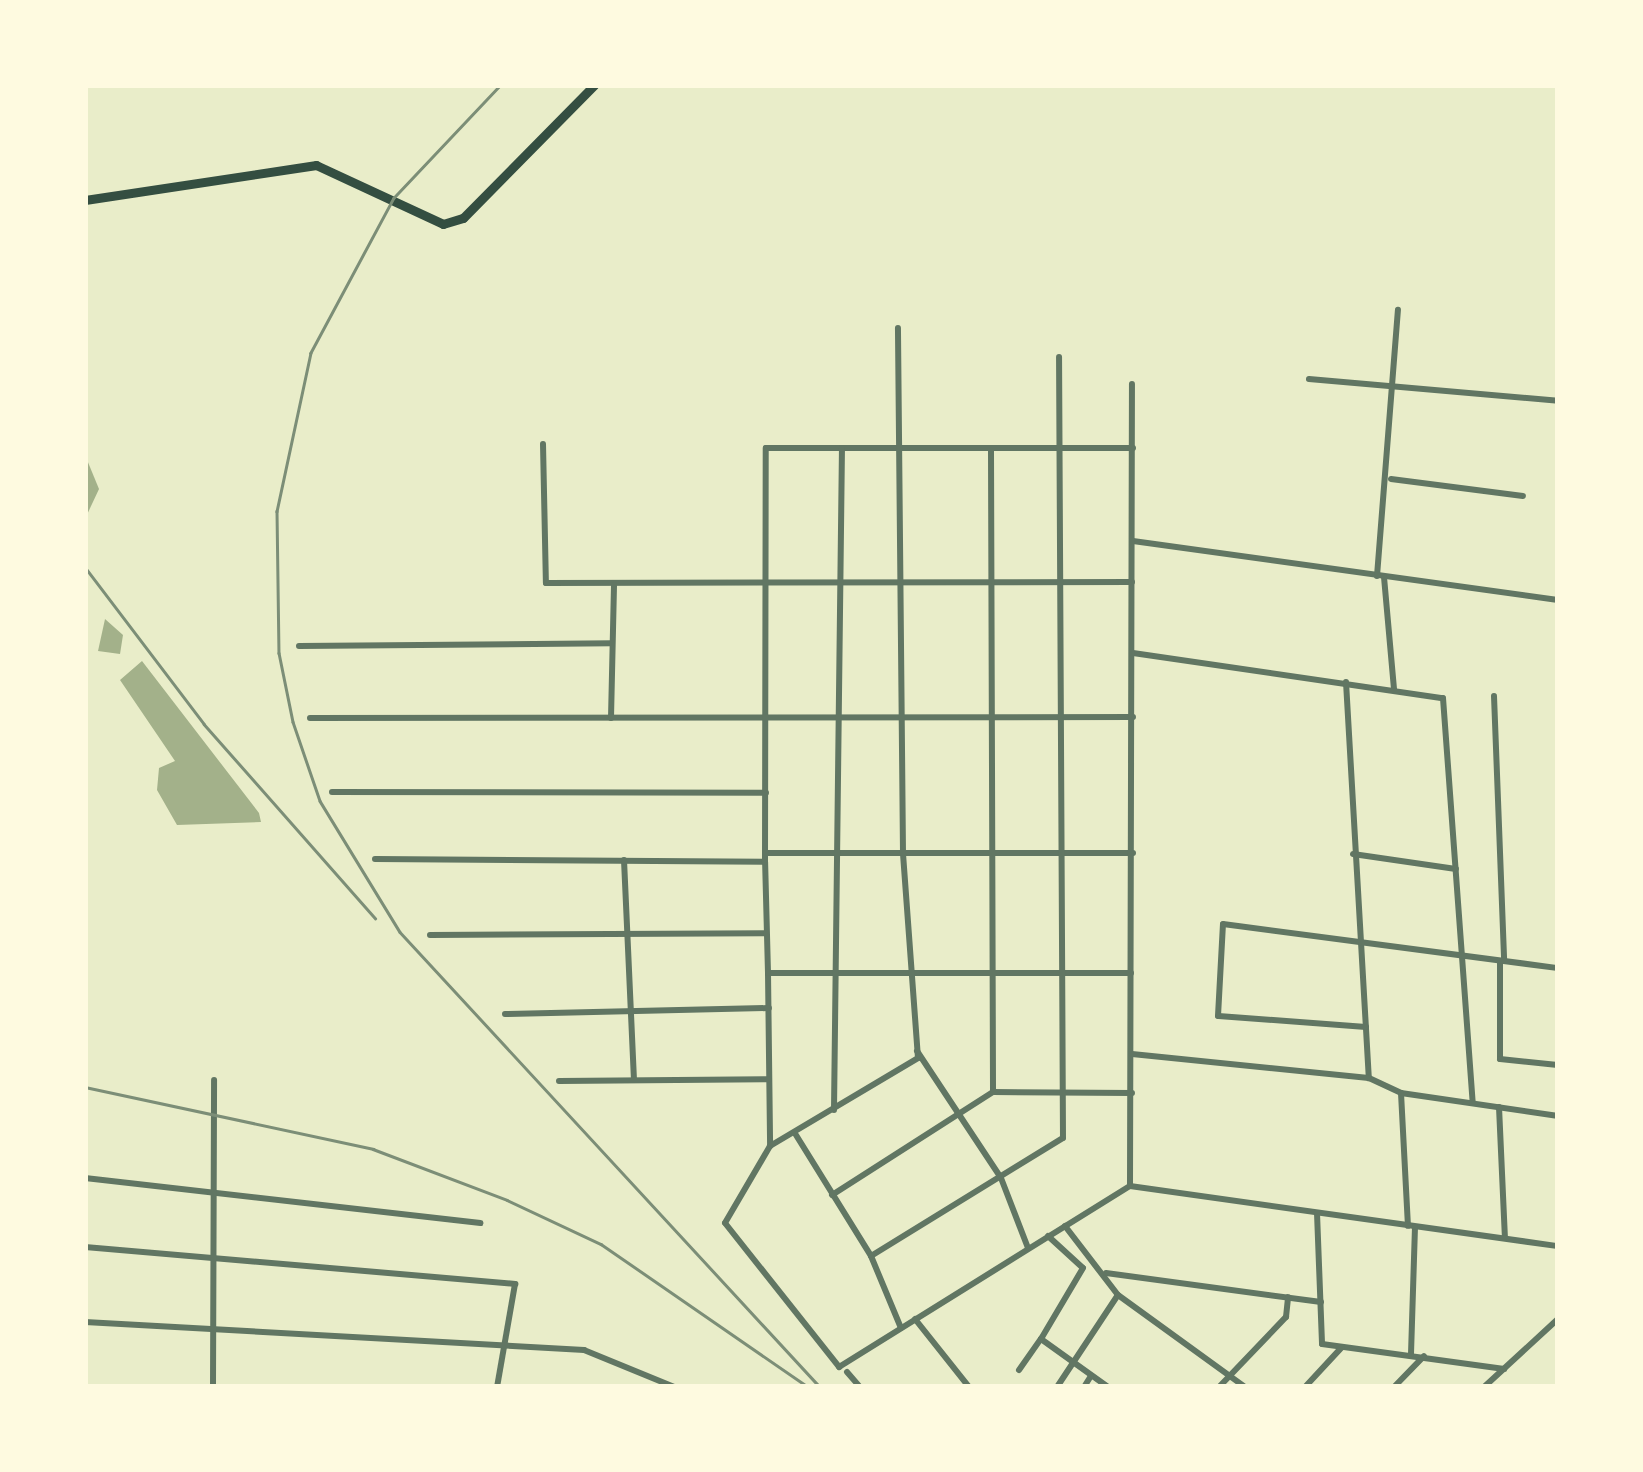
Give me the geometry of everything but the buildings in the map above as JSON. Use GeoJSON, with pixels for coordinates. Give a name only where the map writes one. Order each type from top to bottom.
{"type":"FeatureCollection","features":[{"type":"Feature","properties":{"kind":"main road"},"geometry":{"type":"LineString","coordinates":[[85,200],[316,165],[444,224],[463,218],[594,85]]}},
{"type":"Feature","properties":{"kind":"street"},"geometry":{"type":"LineString","coordinates":[[1394,690],[1380,577],[1391,478],[1389,386],[1398,310]]}},
{"type":"Feature","properties":{"kind":"street"},"geometry":{"type":"LineString","coordinates":[[898,328],[894,443],[903,580],[904,853],[918,1050],[1001,1178],[1028,1248]]}},
{"type":"Feature","properties":{"kind":"street"},"geometry":{"type":"LineString","coordinates":[[871,1256],[1063,1138],[1063,585],[1058,357]]}},
{"type":"Feature","properties":{"kind":"street"},"geometry":{"type":"LineString","coordinates":[[1309,379],[1558,400]]}},
{"type":"Feature","properties":{"kind":"street"},"geometry":{"type":"LineString","coordinates":[[1130,1186],[1132,384]]}},
{"type":"Feature","properties":{"kind":"street"},"geometry":{"type":"LineString","coordinates":[[1133,448],[991,451],[894,443],[766,448],[765,933],[770,1146],[724,1223],[838,1367],[1130,1186],[1558,1246]]}},
{"type":"Feature","properties":{"kind":"street"},"geometry":{"type":"LineString","coordinates":[[543,444],[546,583],[1132,582]]}},
{"type":"Feature","properties":{"kind":"street"},"geometry":{"type":"LineString","coordinates":[[834,1111],[844,719],[842,447]]}},
{"type":"Feature","properties":{"kind":"street"},"geometry":{"type":"LineString","coordinates":[[991,451],[986,584],[993,1092]]}},
{"type":"Feature","properties":{"kind":"street"},"geometry":{"type":"LineString","coordinates":[[1391,478],[1523,496]]}},
{"type":"Feature","properties":{"kind":"street"},"geometry":{"type":"LineString","coordinates":[[1134,541],[1558,600]]}},
{"type":"Feature","properties":{"kind":"street"},"geometry":{"type":"LineString","coordinates":[[611,718],[614,585]]}},
{"type":"Feature","properties":{"kind":"street"},"geometry":{"type":"LineString","coordinates":[[299,646],[612,643]]}},
{"type":"Feature","properties":{"kind":"street"},"geometry":{"type":"LineString","coordinates":[[1133,653],[1443,698],[1473,1102]]}},
{"type":"Feature","properties":{"kind":"street"},"geometry":{"type":"LineString","coordinates":[[1346,682],[1369,1078]]}},
{"type":"Feature","properties":{"kind":"street"},"geometry":{"type":"LineString","coordinates":[[1494,696],[1502,961],[1500,1059],[1558,1065]]}},
{"type":"Feature","properties":{"kind":"street"},"geometry":{"type":"LineString","coordinates":[[310,718],[1134,718]]}},
{"type":"Feature","properties":{"kind":"street"},"geometry":{"type":"LineString","coordinates":[[332,792],[766,794]]}},
{"type":"Feature","properties":{"kind":"street"},"geometry":{"type":"LineString","coordinates":[[374,860],[1133,852]]}},
{"type":"Feature","properties":{"kind":"street"},"geometry":{"type":"LineString","coordinates":[[1353,854],[1456,869]]}},
{"type":"Feature","properties":{"kind":"street"},"geometry":{"type":"LineString","coordinates":[[624,860],[624,934],[634,1080]]}},
{"type":"Feature","properties":{"kind":"street"},"geometry":{"type":"LineString","coordinates":[[1366,1027],[1218,1016],[1223,924],[1558,968]]}},
{"type":"Feature","properties":{"kind":"street"},"geometry":{"type":"LineString","coordinates":[[430,935],[765,933]]}},
{"type":"Feature","properties":{"kind":"street"},"geometry":{"type":"LineString","coordinates":[[768,973],[1132,973]]}},
{"type":"Feature","properties":{"kind":"street"},"geometry":{"type":"LineString","coordinates":[[505,1014],[769,1008]]}},
{"type":"Feature","properties":{"kind":"street"},"geometry":{"type":"LineString","coordinates":[[770,1146],[834,1111],[918,1050]]}},
{"type":"Feature","properties":{"kind":"street"},"geometry":{"type":"LineString","coordinates":[[1132,1054],[1369,1078],[1402,1092],[1558,1116]]}},
{"type":"Feature","properties":{"kind":"street"},"geometry":{"type":"LineString","coordinates":[[559,1081],[770,1079]]}},
{"type":"Feature","properties":{"kind":"street"},"geometry":{"type":"LineString","coordinates":[[213,1387],[214,1080]]}},
{"type":"Feature","properties":{"kind":"street"},"geometry":{"type":"LineString","coordinates":[[832,1194],[993,1092],[1132,1093]]}},
{"type":"Feature","properties":{"kind":"street"},"geometry":{"type":"LineString","coordinates":[[1402,1092],[1411,1226],[1411,1354]]}},
{"type":"Feature","properties":{"kind":"street"},"geometry":{"type":"LineString","coordinates":[[1499,1107],[1505,1237]]}},
{"type":"Feature","properties":{"kind":"street"},"geometry":{"type":"LineString","coordinates":[[796,1135],[871,1256],[900,1328]]}},
{"type":"Feature","properties":{"kind":"street"},"geometry":{"type":"LineString","coordinates":[[85,1178],[214,1198],[366,1204],[480,1223]]}},
{"type":"Feature","properties":{"kind":"street"},"geometry":{"type":"LineString","coordinates":[[1317,1214],[1322,1344],[1504,1368]]}},
{"type":"Feature","properties":{"kind":"street"},"geometry":{"type":"LineString","coordinates":[[1065,1226],[1106,1274],[1118,1296],[1245,1387]]}},
{"type":"Feature","properties":{"kind":"street"},"geometry":{"type":"LineString","coordinates":[[1019,1370],[1042,1339],[1083,1268],[1048,1236]]}},
{"type":"Feature","properties":{"kind":"street"},"geometry":{"type":"LineString","coordinates":[[85,1248],[214,1263],[515,1284],[497,1387]]}},
{"type":"Feature","properties":{"kind":"street"},"geometry":{"type":"LineString","coordinates":[[1106,1274],[1321,1302]]}},
{"type":"Feature","properties":{"kind":"street"},"geometry":{"type":"LineString","coordinates":[[1057,1387],[1118,1296]]}},
{"type":"Feature","properties":{"kind":"street"},"geometry":{"type":"LineString","coordinates":[[1220,1387],[1286,1316],[1288,1297]]}},
{"type":"Feature","properties":{"kind":"street"},"geometry":{"type":"LineString","coordinates":[[915,1318],[970,1387]]}},
{"type":"Feature","properties":{"kind":"street"},"geometry":{"type":"LineString","coordinates":[[1484,1387],[1558,1319]]}},
{"type":"Feature","properties":{"kind":"street"},"geometry":{"type":"LineString","coordinates":[[85,1322],[504,1350],[584,1350],[674,1387]]}},
{"type":"Feature","properties":{"kind":"street"},"geometry":{"type":"LineString","coordinates":[[1042,1339],[1108,1387]]}},
{"type":"Feature","properties":{"kind":"street"},"geometry":{"type":"LineString","coordinates":[[1305,1387],[1343,1346]]}},
{"type":"Feature","properties":{"kind":"street"},"geometry":{"type":"LineString","coordinates":[[1394,1387],[1424,1356]]}},
{"type":"Feature","properties":{"kind":"street"},"geometry":{"type":"LineString","coordinates":[[847,1372],[860,1387]]}},
{"type":"Feature","properties":{"kind":"street"},"geometry":{"type":"LineString","coordinates":[[1084,1387],[1091,1376]]}},
{"type":"Feature","properties":{"kind":"shaded area"},"geometry":{"type":"Polygon","coordinates":[[[85,455],[99,489],[85,519],[85,455]]]}},
{"type":"Feature","properties":{"kind":"shaded area"},"geometry":{"type":"Polygon","coordinates":[[[105,619],[123,635],[120,654],[98,651],[105,619]]]}},
{"type":"Feature","properties":{"kind":"shaded area"},"geometry":{"type":"Polygon","coordinates":[[[142,661],[259,813],[261,822],[177,825],[157,790],[159,768],[175,761],[120,680],[142,661]]]}},
{"type":"Feature","properties":{"kind":"railway"},"geometry":{"type":"LineString","coordinates":[[501,85],[394,198],[311,353],[277,511],[279,653],[293,722],[320,801],[400,932],[820,1387]]}},
{"type":"Feature","properties":{"kind":"railway"},"geometry":{"type":"LineString","coordinates":[[85,567],[204,724],[375,918]]}},
{"type":"Feature","properties":{"kind":"railway"},"geometry":{"type":"LineString","coordinates":[[85,1087],[373,1149],[507,1200],[601,1244],[804,1384]]}}]}
